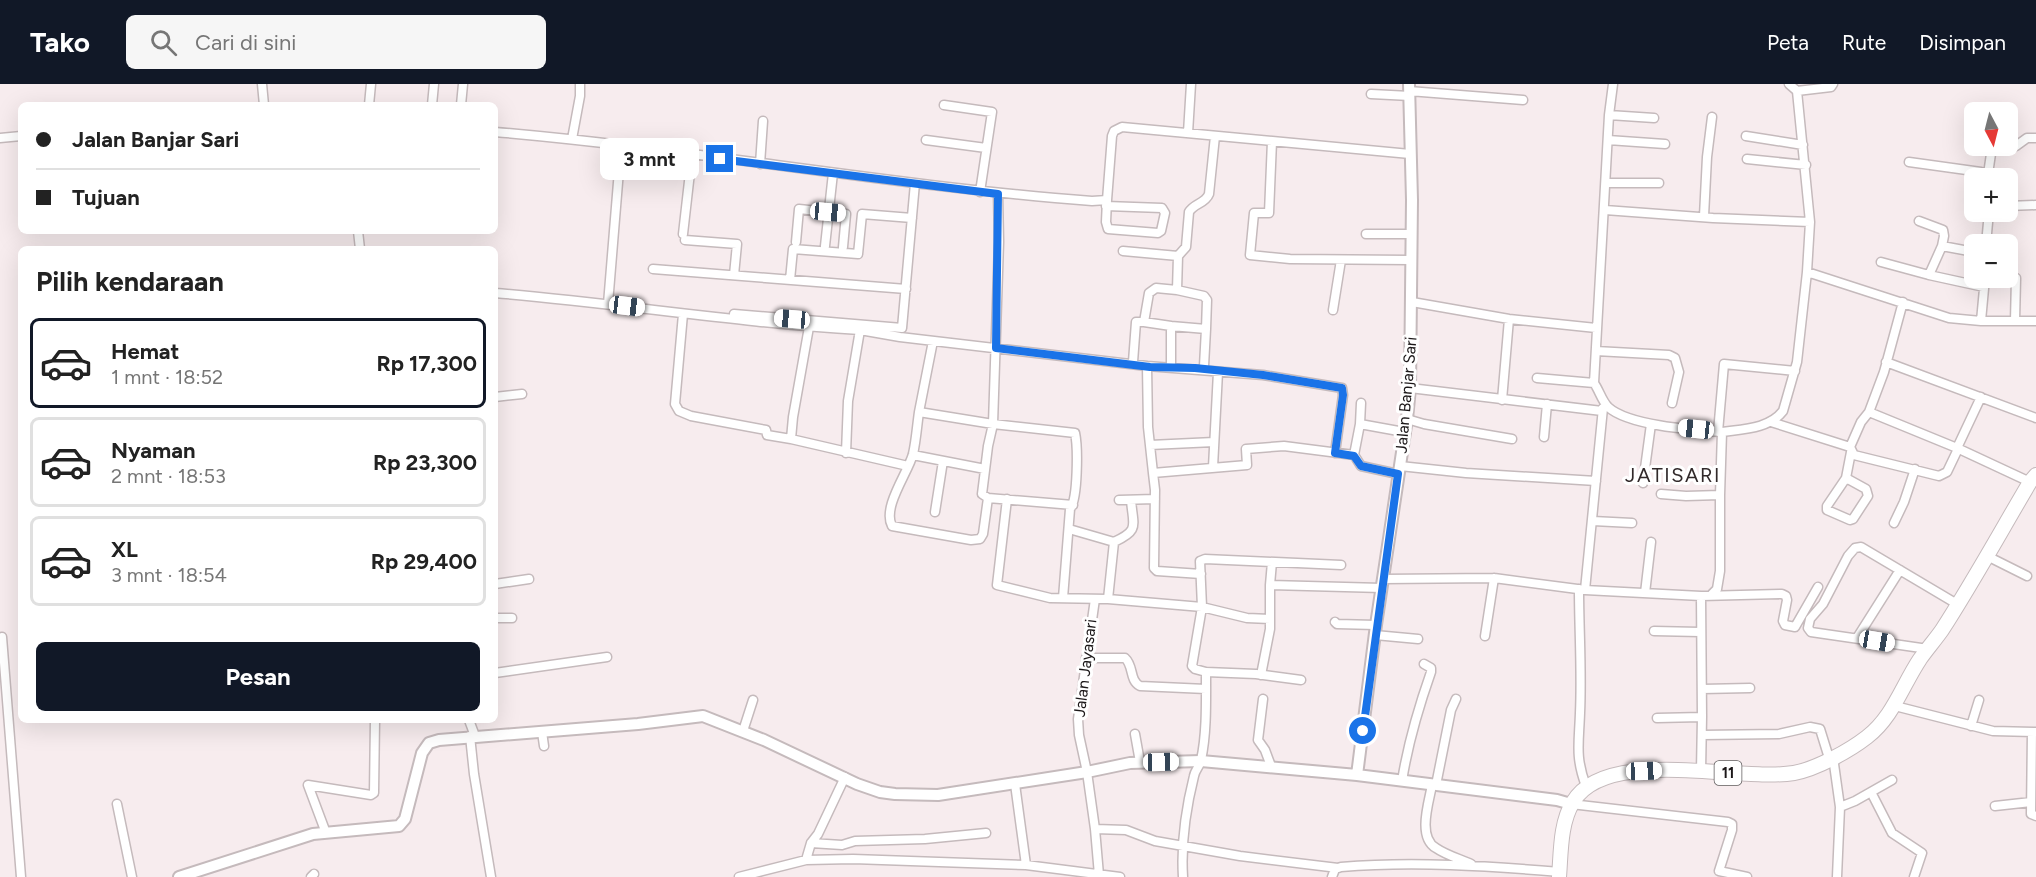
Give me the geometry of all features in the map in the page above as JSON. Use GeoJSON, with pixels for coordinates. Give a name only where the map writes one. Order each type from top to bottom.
{"type":"FeatureCollection","features":[{"type":"Feature","properties":{"kind":"highway","name":"11"},"geometry":{"type":"LineString","coordinates":[[1560,875],[1561,843],[1571,804],[1586,786],[1598,779],[1617,773],[1701,771],[1749,775],[1809,770],[1867,737],[1881,725],[1895,706],[1920,659],[1987,556],[2033,478]]}},
{"type":"Feature","properties":{"kind":"street"},"geometry":{"type":"LineString","coordinates":[[262,84],[264,102]]}},
{"type":"Feature","properties":{"kind":"street"},"geometry":{"type":"LineString","coordinates":[[369,102],[370,84]]}},
{"type":"Feature","properties":{"kind":"street"},"geometry":{"type":"LineString","coordinates":[[432,102],[434,84]]}},
{"type":"Feature","properties":{"kind":"street"},"geometry":{"type":"LineString","coordinates":[[461,102],[463,84]]}},
{"type":"Feature","properties":{"kind":"street"},"geometry":{"type":"LineString","coordinates":[[572,139],[580,84]]}},
{"type":"Feature","properties":{"kind":"street"},"geometry":{"type":"LineString","coordinates":[[1188,133],[1191,84]]}},
{"type":"Feature","properties":{"kind":"street"},"geometry":{"type":"LineString","coordinates":[[1586,786],[1580,768],[1578,750],[1582,589],[1593,521],[1604,408],[1594,383],[1609,115],[1613,84]]}},
{"type":"Feature","properties":{"kind":"street"},"geometry":{"type":"LineString","coordinates":[[1789,84],[1803,88],[1831,87],[1833,84]]}},
{"type":"Feature","properties":{"kind":"street"},"geometry":{"type":"LineString","coordinates":[[1410,388],[1502,400],[1604,408],[1651,424],[1720,432],[1771,422],[1783,411],[1795,371],[1807,272],[1810,222],[1803,145],[1803,88]]}},
{"type":"Feature","properties":{"kind":"street"},"geometry":{"type":"LineString","coordinates":[[1371,94],[1409,90],[1523,100]]}},
{"type":"Feature","properties":{"kind":"street","name":"Jalan Banjar Sari"},"geometry":{"type":"LineString","coordinates":[[1357,775],[1410,388],[1412,234],[1409,90]]}},
{"type":"Feature","properties":{"kind":"street"},"geometry":{"type":"LineString","coordinates":[[944,105],[992,112],[980,192]]}},
{"type":"Feature","properties":{"kind":"street"},"geometry":{"type":"LineString","coordinates":[[1609,115],[1654,118]]}},
{"type":"Feature","properties":{"kind":"street"},"geometry":{"type":"LineString","coordinates":[[1704,216],[1712,117]]}},
{"type":"Feature","properties":{"kind":"street"},"geometry":{"type":"LineString","coordinates":[[760,164],[763,121]]}},
{"type":"Feature","properties":{"kind":"street"},"geometry":{"type":"LineString","coordinates":[[498,132],[572,139],[980,192],[1107,203],[1162,207],[1165,213],[1161,231],[1158,232],[1108,228],[1106,222],[1107,203],[1112,136],[1116,130],[1130,127],[1410,154]]}},
{"type":"Feature","properties":{"kind":"street"},"geometry":{"type":"LineString","coordinates":[[0,138],[18,136]]}},
{"type":"Feature","properties":{"kind":"street"},"geometry":{"type":"LineString","coordinates":[[1177,290],[1178,256],[1186,247],[1187,220],[1191,208],[1206,200],[1209,194],[1215,136]]}},
{"type":"Feature","properties":{"kind":"street"},"geometry":{"type":"LineString","coordinates":[[1746,136],[1803,145]]}},
{"type":"Feature","properties":{"kind":"street"},"geometry":{"type":"LineString","coordinates":[[1990,168],[1992,147],[2016,146],[2028,138],[2036,138]]}},
{"type":"Feature","properties":{"kind":"street"},"geometry":{"type":"LineString","coordinates":[[926,140],[986,148]]}},
{"type":"Feature","properties":{"kind":"street"},"geometry":{"type":"LineString","coordinates":[[1608,140],[1665,144]]}},
{"type":"Feature","properties":{"kind":"street"},"geometry":{"type":"LineString","coordinates":[[1272,141],[1269,213],[1254,213],[1250,255],[1290,259],[1410,260]]}},
{"type":"Feature","properties":{"kind":"street"},"geometry":{"type":"LineString","coordinates":[[608,304],[621,146]]}},
{"type":"Feature","properties":{"kind":"street"},"geometry":{"type":"LineString","coordinates":[[692,155],[684,237],[737,244],[734,275]]}},
{"type":"Feature","properties":{"kind":"street"},"geometry":{"type":"LineString","coordinates":[[1747,159],[1806,165]]}},
{"type":"Feature","properties":{"kind":"street"},"geometry":{"type":"LineString","coordinates":[[1909,162],[1964,172]]}},
{"type":"Feature","properties":{"kind":"street"},"geometry":{"type":"LineString","coordinates":[[825,246],[832,173]]}},
{"type":"Feature","properties":{"kind":"street"},"geometry":{"type":"LineString","coordinates":[[704,312],[902,328],[915,183]]}},
{"type":"Feature","properties":{"kind":"street"},"geometry":{"type":"LineString","coordinates":[[1606,183],[1659,183]]}},
{"type":"Feature","properties":{"kind":"street"},"geometry":{"type":"LineString","coordinates":[[998,194],[993,424],[982,494],[988,498],[1073,505]]}},
{"type":"Feature","properties":{"kind":"street"},"geometry":{"type":"LineString","coordinates":[[2018,206],[2036,205]]}},
{"type":"Feature","properties":{"kind":"street"},"geometry":{"type":"LineString","coordinates":[[796,242],[799,209],[828,212],[846,214],[843,247]]}},
{"type":"Feature","properties":{"kind":"street"},"geometry":{"type":"LineString","coordinates":[[1605,210],[1810,222]]}},
{"type":"Feature","properties":{"kind":"street"},"geometry":{"type":"LineString","coordinates":[[790,280],[793,249],[858,254],[862,214],[912,218]]}},
{"type":"Feature","properties":{"kind":"street"},"geometry":{"type":"LineString","coordinates":[[1919,221],[1943,230],[1942,246],[1929,275]]}},
{"type":"Feature","properties":{"kind":"street"},"geometry":{"type":"LineString","coordinates":[[1366,234],[1412,234]]}},
{"type":"Feature","properties":{"kind":"street"},"geometry":{"type":"LineString","coordinates":[[1942,246],[1964,250]]}},
{"type":"Feature","properties":{"kind":"street"},"geometry":{"type":"LineString","coordinates":[[1123,251],[1178,256]]}},
{"type":"Feature","properties":{"kind":"street"},"geometry":{"type":"LineString","coordinates":[[1334,310],[1341,260]]}},
{"type":"Feature","properties":{"kind":"street"},"geometry":{"type":"LineString","coordinates":[[1881,262],[1929,275],[1964,279]]}},
{"type":"Feature","properties":{"kind":"street"},"geometry":{"type":"LineString","coordinates":[[653,268],[906,290]]}},
{"type":"Feature","properties":{"kind":"street"},"geometry":{"type":"LineString","coordinates":[[1807,272],[1949,318],[1981,321],[2036,321]]}},
{"type":"Feature","properties":{"kind":"street"},"geometry":{"type":"LineString","coordinates":[[1144,322],[1150,291],[1158,288],[1204,296],[1207,300],[1204,366]]}},
{"type":"Feature","properties":{"kind":"street"},"geometry":{"type":"LineString","coordinates":[[1981,321],[1984,288]]}},
{"type":"Feature","properties":{"kind":"street"},"geometry":{"type":"LineString","coordinates":[[2015,321],[2016,288]]}},
{"type":"Feature","properties":{"kind":"street"},"geometry":{"type":"LineString","coordinates":[[498,293],[809,327],[860,330],[933,341],[1147,366],[1263,375],[1342,388],[1335,453]]}},
{"type":"Feature","properties":{"kind":"street"},"geometry":{"type":"LineString","coordinates":[[1412,302],[1509,320],[1596,328]]}},
{"type":"Feature","properties":{"kind":"street"},"geometry":{"type":"LineString","coordinates":[[1846,478],[1866,489],[1868,496],[1850,520],[1827,510],[1828,503],[1846,478],[1851,450],[1861,422],[1869,412],[1903,302]]}},
{"type":"Feature","properties":{"kind":"street"},"geometry":{"type":"LineString","coordinates":[[683,314],[675,404],[679,411],[692,416],[766,430],[766,435],[908,466]]}},
{"type":"Feature","properties":{"kind":"street"},"geometry":{"type":"LineString","coordinates":[[1502,400],[1509,320]]}},
{"type":"Feature","properties":{"kind":"street"},"geometry":{"type":"LineString","coordinates":[[1132,362],[1136,322],[1206,329]]}},
{"type":"Feature","properties":{"kind":"street"},"geometry":{"type":"LineString","coordinates":[[1171,326],[1171,363]]}},
{"type":"Feature","properties":{"kind":"street"},"geometry":{"type":"LineString","coordinates":[[791,439],[809,327]]}},
{"type":"Feature","properties":{"kind":"street"},"geometry":{"type":"LineString","coordinates":[[846,453],[848,401],[860,330]]}},
{"type":"Feature","properties":{"kind":"street"},"geometry":{"type":"LineString","coordinates":[[933,341],[913,455],[894,495],[889,521],[892,526],[971,540],[980,539],[983,534],[988,498]]}},
{"type":"Feature","properties":{"kind":"street"},"geometry":{"type":"LineString","coordinates":[[1596,351],[1674,358],[1679,372],[1672,403]]}},
{"type":"Feature","properties":{"kind":"street"},"geometry":{"type":"LineString","coordinates":[[1886,362],[2036,418]]}},
{"type":"Feature","properties":{"kind":"street"},"geometry":{"type":"LineString","coordinates":[[1712,594],[1717,590],[1720,571],[1720,432],[1724,364],[1795,371]]}},
{"type":"Feature","properties":{"kind":"street"},"geometry":{"type":"LineString","coordinates":[[1147,366],[1155,499],[1154,568],[1157,571],[1201,574]]}},
{"type":"Feature","properties":{"kind":"street"},"geometry":{"type":"LineString","coordinates":[[1213,467],[1218,372]]}},
{"type":"Feature","properties":{"kind":"street"},"geometry":{"type":"LineString","coordinates":[[1537,378],[1594,383]]}},
{"type":"Feature","properties":{"kind":"street"},"geometry":{"type":"LineString","coordinates":[[498,397],[522,394]]}},
{"type":"Feature","properties":{"kind":"street"},"geometry":{"type":"LineString","coordinates":[[1771,422],[1851,450],[1858,456],[1939,476],[1947,472],[1981,397]]}},
{"type":"Feature","properties":{"kind":"street"},"geometry":{"type":"LineString","coordinates":[[1361,403],[1354,456],[1361,466],[1596,480]]}},
{"type":"Feature","properties":{"kind":"street"},"geometry":{"type":"LineString","coordinates":[[1544,437],[1547,404]]}},
{"type":"Feature","properties":{"kind":"street"},"geometry":{"type":"LineString","coordinates":[[919,412],[993,424],[1075,433],[1076,485],[1073,505],[1070,509],[1063,598]]}},
{"type":"Feature","properties":{"kind":"street"},"geometry":{"type":"LineString","coordinates":[[1869,412],[2033,478]]}},
{"type":"Feature","properties":{"kind":"street"},"geometry":{"type":"LineString","coordinates":[[1407,419],[1512,439]]}},
{"type":"Feature","properties":{"kind":"street"},"geometry":{"type":"LineString","coordinates":[[1360,424],[1404,432]]}},
{"type":"Feature","properties":{"kind":"street"},"geometry":{"type":"LineString","coordinates":[[1643,483],[1651,424]]}},
{"type":"Feature","properties":{"kind":"street"},"geometry":{"type":"LineString","coordinates":[[1150,445],[1214,442]]}},
{"type":"Feature","properties":{"kind":"street"},"geometry":{"type":"LineString","coordinates":[[1153,473],[1247,465],[1246,449],[1284,446],[1354,456]]}},
{"type":"Feature","properties":{"kind":"street"},"geometry":{"type":"LineString","coordinates":[[913,455],[985,468]]}},
{"type":"Feature","properties":{"kind":"street"},"geometry":{"type":"LineString","coordinates":[[935,512],[943,461]]}},
{"type":"Feature","properties":{"kind":"street"},"geometry":{"type":"LineString","coordinates":[[1894,523],[1915,469]]}},
{"type":"Feature","properties":{"kind":"street"},"geometry":{"type":"LineString","coordinates":[[1661,494],[1720,495]]}},
{"type":"Feature","properties":{"kind":"street"},"geometry":{"type":"LineString","coordinates":[[1119,500],[1155,499]]}},
{"type":"Feature","properties":{"kind":"street"},"geometry":{"type":"LineString","coordinates":[[1007,500],[998,585],[1027,593],[1063,598],[1108,599],[1202,607],[1247,618],[1270,619]]}},
{"type":"Feature","properties":{"kind":"street"},"geometry":{"type":"LineString","coordinates":[[1069,529],[1114,542],[1133,530],[1131,500]]}},
{"type":"Feature","properties":{"kind":"street"},"geometry":{"type":"LineString","coordinates":[[1593,521],[1632,523]]}},
{"type":"Feature","properties":{"kind":"street"},"geometry":{"type":"LineString","coordinates":[[1108,599],[1114,542]]}},
{"type":"Feature","properties":{"kind":"street"},"geometry":{"type":"LineString","coordinates":[[1645,593],[1651,542]]}},
{"type":"Feature","properties":{"kind":"street"},"geometry":{"type":"LineString","coordinates":[[1928,649],[1811,632],[1808,628],[1810,619],[1823,604],[1848,556],[1855,548],[1861,547],[1957,604]]}},
{"type":"Feature","properties":{"kind":"street"},"geometry":{"type":"LineString","coordinates":[[1987,556],[2027,576]]}},
{"type":"Feature","properties":{"kind":"street"},"geometry":{"type":"LineString","coordinates":[[1301,680],[1206,672],[1192,666],[1202,607],[1200,561],[1205,559],[1341,565]]}},
{"type":"Feature","properties":{"kind":"street"},"geometry":{"type":"LineString","coordinates":[[1261,675],[1265,662],[1270,619],[1272,562]]}},
{"type":"Feature","properties":{"kind":"street"},"geometry":{"type":"LineString","coordinates":[[1857,638],[1900,570]]}},
{"type":"Feature","properties":{"kind":"street"},"geometry":{"type":"LineString","coordinates":[[1485,636],[1494,578]]}},
{"type":"Feature","properties":{"kind":"street"},"geometry":{"type":"LineString","coordinates":[[1270,585],[1494,578],[1582,589],[1645,593],[1701,596],[1782,594],[1787,600],[1784,623],[1792,627],[1818,587]]}},
{"type":"Feature","properties":{"kind":"street"},"geometry":{"type":"LineString","coordinates":[[498,584],[529,579]]}},
{"type":"Feature","properties":{"kind":"street"},"geometry":{"type":"LineString","coordinates":[[1701,596],[1701,771]]}},
{"type":"Feature","properties":{"kind":"street","name":"Jalan Jayasari"},"geometry":{"type":"LineString","coordinates":[[1095,599],[1078,719],[1078,735],[1087,772],[1100,875]]}},
{"type":"Feature","properties":{"kind":"street"},"geometry":{"type":"LineString","coordinates":[[498,618],[512,618]]}},
{"type":"Feature","properties":{"kind":"street"},"geometry":{"type":"LineString","coordinates":[[1335,622],[1418,639]]}},
{"type":"Feature","properties":{"kind":"street"},"geometry":{"type":"LineString","coordinates":[[1654,632],[1700,632]]}},
{"type":"Feature","properties":{"kind":"street"},"geometry":{"type":"LineString","coordinates":[[2,638],[21,877]]}},
{"type":"Feature","properties":{"kind":"street"},"geometry":{"type":"LineString","coordinates":[[498,673],[607,657]]}},
{"type":"Feature","properties":{"kind":"street"},"geometry":{"type":"LineString","coordinates":[[1086,658],[1125,658],[1130,664],[1134,680],[1140,686],[1206,689]]}},
{"type":"Feature","properties":{"kind":"street"},"geometry":{"type":"LineString","coordinates":[[1402,781],[1408,742],[1431,672],[1431,668],[1425,664]]}},
{"type":"Feature","properties":{"kind":"street"},"geometry":{"type":"LineString","coordinates":[[1184,877],[1184,844],[1194,774],[1201,761],[1206,672]]}},
{"type":"Feature","properties":{"kind":"street"},"geometry":{"type":"LineString","coordinates":[[1702,689],[1750,688]]}},
{"type":"Feature","properties":{"kind":"street"},"geometry":{"type":"LineString","coordinates":[[1263,699],[1258,740],[1271,766]]}},
{"type":"Feature","properties":{"kind":"street"},"geometry":{"type":"LineString","coordinates":[[1456,699],[1451,711],[1426,821],[1427,838],[1435,848],[1474,865]]}},
{"type":"Feature","properties":{"kind":"street"},"geometry":{"type":"LineString","coordinates":[[743,731],[753,700]]}},
{"type":"Feature","properties":{"kind":"street"},"geometry":{"type":"LineString","coordinates":[[1971,726],[1979,700]]}},
{"type":"Feature","properties":{"kind":"street"},"geometry":{"type":"LineString","coordinates":[[1895,706],[1993,732],[2034,732],[2031,816],[2036,816]]}},
{"type":"Feature","properties":{"kind":"street"},"geometry":{"type":"LineString","coordinates":[[179,877],[313,834],[399,826],[405,819],[422,753],[429,743],[448,738],[542,732],[703,716],[743,731],[879,792],[920,796],[938,795],[1140,762],[1201,761],[1357,775],[1557,800],[1571,804],[1716,819],[1728,822],[1732,826],[1717,874],[1747,877]]}},
{"type":"Feature","properties":{"kind":"street"},"geometry":{"type":"LineString","coordinates":[[1658,718],[1702,717]]}},
{"type":"Feature","properties":{"kind":"street"},"geometry":{"type":"LineString","coordinates":[[326,832],[308,785],[371,795],[374,793],[375,723]]}},
{"type":"Feature","properties":{"kind":"street"},"geometry":{"type":"LineString","coordinates":[[470,723],[473,736],[474,774],[491,877]]}},
{"type":"Feature","properties":{"kind":"street"},"geometry":{"type":"LineString","coordinates":[[1702,735],[1779,734],[1814,727],[1820,729],[1831,758],[1840,807],[1837,877]]}},
{"type":"Feature","properties":{"kind":"street"},"geometry":{"type":"LineString","coordinates":[[542,732],[543,746]]}},
{"type":"Feature","properties":{"kind":"street"},"geometry":{"type":"LineString","coordinates":[[1135,734],[1140,762]]}},
{"type":"Feature","properties":{"kind":"street"},"geometry":{"type":"LineString","coordinates":[[806,860],[811,843],[819,834],[845,777]]}},
{"type":"Feature","properties":{"kind":"street"},"geometry":{"type":"LineString","coordinates":[[1840,807],[1892,780]]}},
{"type":"Feature","properties":{"kind":"street"},"geometry":{"type":"LineString","coordinates":[[1016,784],[1026,865]]}},
{"type":"Feature","properties":{"kind":"street"},"geometry":{"type":"LineString","coordinates":[[1871,792],[1892,833],[1922,853],[1914,877]]}},
{"type":"Feature","properties":{"kind":"street"},"geometry":{"type":"LineString","coordinates":[[1995,806],[2031,802]]}},
{"type":"Feature","properties":{"kind":"street"},"geometry":{"type":"LineString","coordinates":[[117,804],[132,877]]}},
{"type":"Feature","properties":{"kind":"street"},"geometry":{"type":"LineString","coordinates":[[1095,829],[1132,831],[1155,841],[1338,868],[1388,864],[1474,865],[1560,875]]}},
{"type":"Feature","properties":{"kind":"street"},"geometry":{"type":"LineString","coordinates":[[811,843],[842,845],[855,841],[925,839],[986,833]]}},
{"type":"Feature","properties":{"kind":"street"},"geometry":{"type":"LineString","coordinates":[[739,877],[806,860],[1026,865],[1120,877]]}},
{"type":"Feature","properties":{"kind":"street"},"geometry":{"type":"LineString","coordinates":[[1332,877],[1335,869],[1338,868]]}},
{"type":"Feature","properties":{"kind":"district","name":"JATISARI"},"geometry":{"type":"Point","coordinates":[1673,475]}},
{"type":"Feature","properties":{"kind":"route"},"geometry":{"type":"LineString","coordinates":[[720,159],[998,194],[996,348],[1150,367],[1195,368],[1263,375],[1342,388],[1335,453],[1354,456],[1361,466],[1398,474],[1363,731]]}}]}
